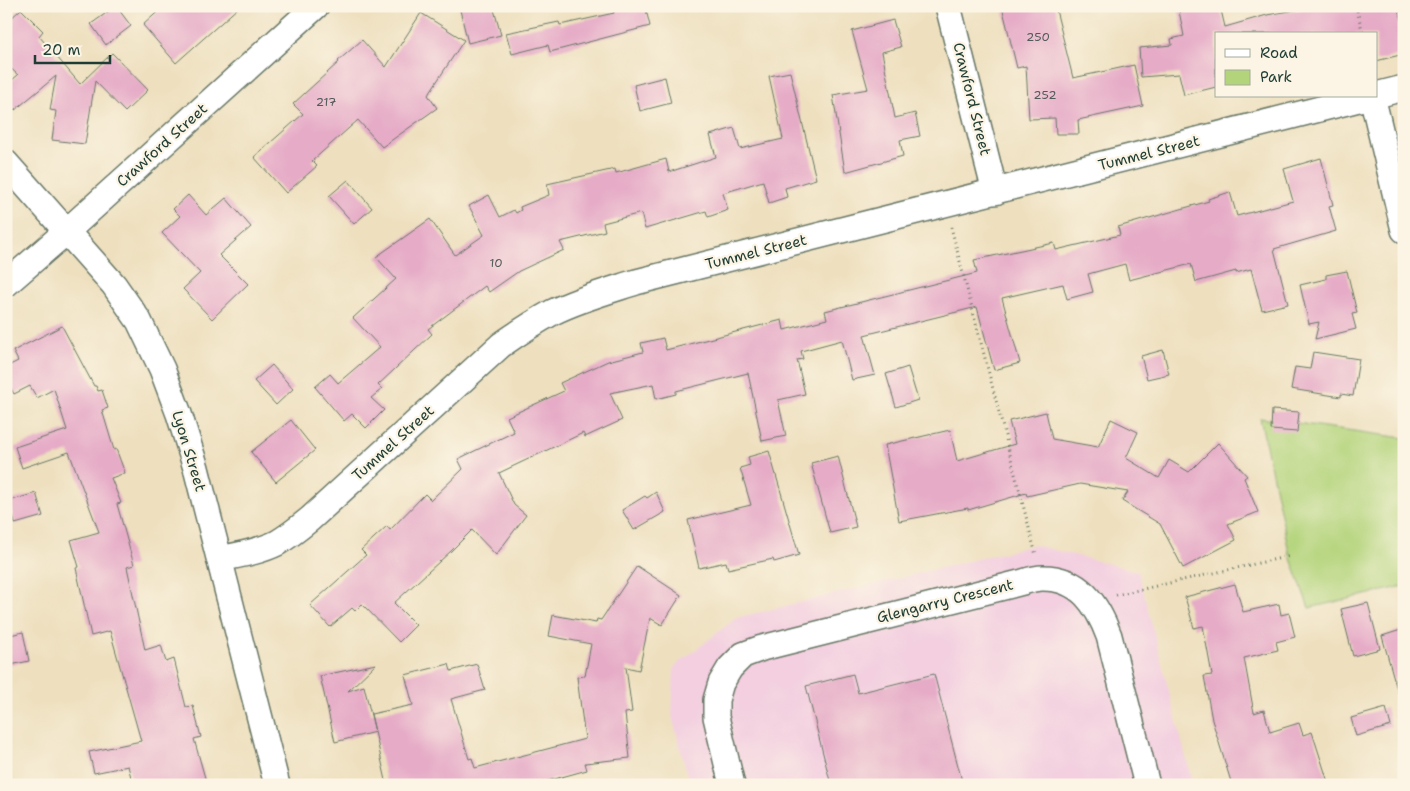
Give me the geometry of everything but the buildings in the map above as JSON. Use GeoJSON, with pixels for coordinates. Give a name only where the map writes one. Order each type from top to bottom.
{"type":"FeatureCollection","features":[{"type":"Feature","properties":{"kind":"street","name":"Crawford Street"},"geometry":{"type":"LineString","coordinates":[[6,284],[316,6]]}},
{"type":"Feature","properties":{"kind":"street","name":"Crawford Street"},"geometry":{"type":"LineString","coordinates":[[948,6],[995,192]]}},
{"type":"Feature","properties":{"kind":"street"},"geometry":{"type":"LineString","coordinates":[[1378,94],[1404,88]]}},
{"type":"Feature","properties":{"kind":"street","name":"Tummel Street"},"geometry":{"type":"LineString","coordinates":[[219,559],[253,552],[276,544],[292,533],[310,519],[501,344],[554,312],[580,300],[636,282],[1363,98]]}},
{"type":"Feature","properties":{"kind":"street"},"geometry":{"type":"LineString","coordinates":[[1371,98],[1404,230]]}},
{"type":"Feature","properties":{"kind":"street","name":"Lyon Street"},"geometry":{"type":"LineString","coordinates":[[6,163],[114,284],[139,321],[162,368],[196,468],[277,785]]}},
{"type":"Feature","properties":{"kind":"street","name":"Glengarry Crescent"},"geometry":{"type":"LineString","coordinates":[[727,784],[716,717],[716,700],[721,683],[730,668],[743,655],[762,648],[1042,578],[1061,580],[1078,588],[1101,615],[1110,636],[1147,785]]}},
{"type":"Feature","properties":{"kind":"path"},"geometry":{"type":"LineString","coordinates":[[1356,6],[1362,32]]}},
{"type":"Feature","properties":{"kind":"path"},"geometry":{"type":"LineString","coordinates":[[945,204],[1042,578]]}},
{"type":"Feature","properties":{"kind":"path"},"geometry":{"type":"LineString","coordinates":[[1091,601],[1290,556]]}},
{"type":"Feature","properties":{"kind":"shaded area"},"geometry":{"type":"Polygon","coordinates":[[[1034,545],[1138,571],[1193,785],[690,785],[672,716],[674,667],[736,618],[1034,545]]]}},
{"type":"Feature","properties":{"kind":"green space"},"geometry":{"type":"Polygon","coordinates":[[[1260,418],[1404,438],[1404,586],[1309,608],[1290,556],[1260,418]]]}}]}
